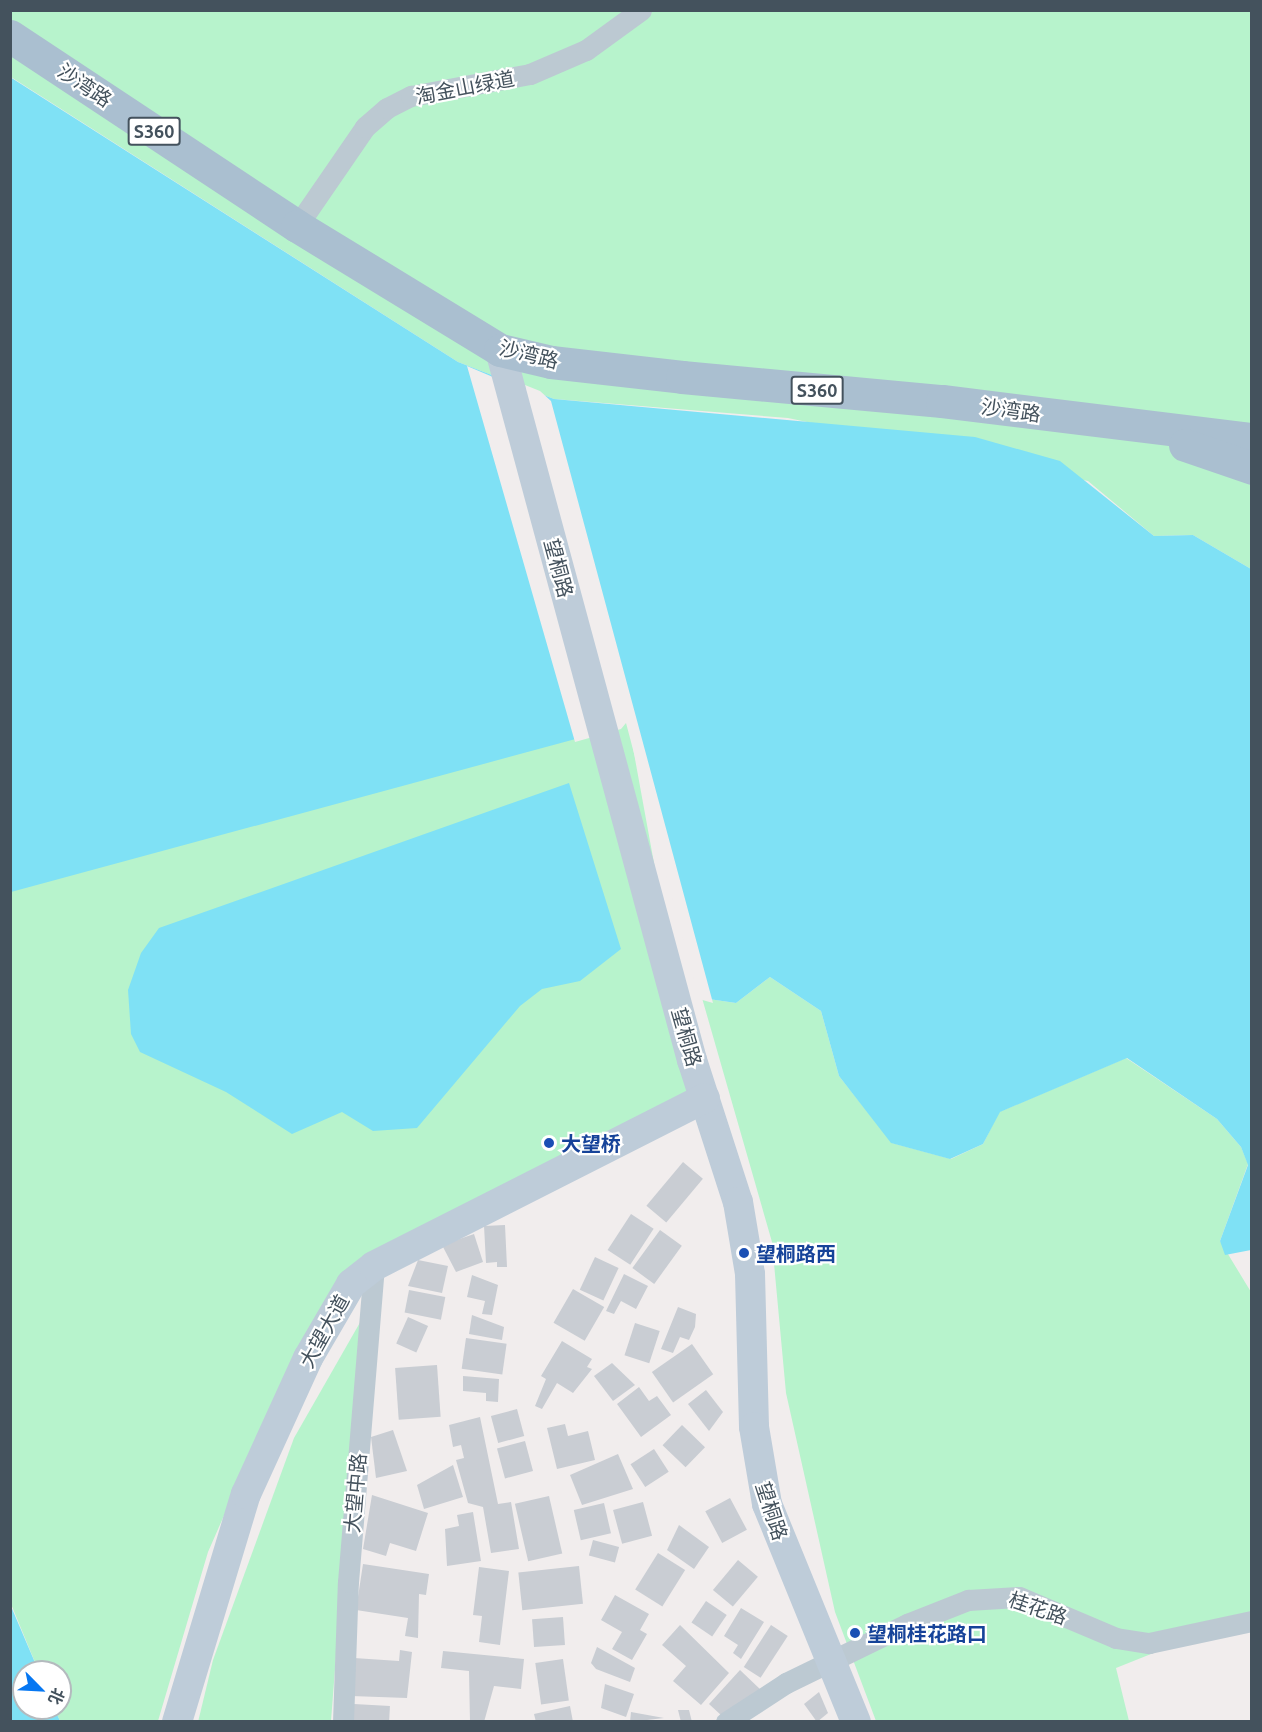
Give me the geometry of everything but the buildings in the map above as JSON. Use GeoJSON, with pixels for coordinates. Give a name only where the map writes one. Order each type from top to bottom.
{"type":"FeatureCollection","features":[{"type":"Feature","properties":{"kind":"main road","name":"沙湾路"},"geometry":{"type":"LineString","coordinates":[[10,36],[297,226],[500,350],[551,362],[942,401],[1135,428],[1251,439]]}},
{"type":"Feature","properties":{"kind":"main road","name":"望桐路"},"geometry":{"type":"LineString","coordinates":[[500,350],[692,1060],[738,1202],[750,1274],[754,1428],[766,1504],[856,1722]]}},
{"type":"Feature","properties":{"kind":"main road","name":"沙湾路"},"geometry":{"type":"LineString","coordinates":[[1135,428],[1251,468]]}},
{"type":"Feature","properties":{"kind":"main road","name":"大望大道"},"geometry":{"type":"LineString","coordinates":[[177,1722],[246,1494],[330,1314],[351,1284],[374,1266],[705,1098]]}},
{"type":"Feature","properties":{"kind":"street","name":"淘金山绿道"},"geometry":{"type":"LineString","coordinates":[[297,226],[364,128],[387,108],[411,96],[530,74],[586,50],[640,10]]}},
{"type":"Feature","properties":{"kind":"street","name":"大望中路"},"geometry":{"type":"LineString","coordinates":[[343,1722],[374,1266]]}},
{"type":"Feature","properties":{"kind":"street","name":"桂花路"},"geometry":{"type":"LineString","coordinates":[[726,1722],[832,1662],[934,1612],[999,1595],[1019,1597],[1116,1638],[1149,1643],[1251,1621]]}},
{"type":"Feature","properties":{"kind":"green space"},"geometry":{"type":"Polygon","coordinates":[[[10,11],[1251,11],[1251,569],[1193,535],[1154,536],[1088,481],[788,418],[554,399],[458,362],[11,77],[10,11]]]}},
{"type":"Feature","properties":{"kind":"green space"},"geometry":{"type":"Polygon","coordinates":[[[627,715],[695,1088],[411,1236],[276,1397],[208,1552],[158,1721],[60,1721],[72,1720],[72,1660],[34,1660],[11,1604],[10,890],[627,715]]]}},
{"type":"Feature","properties":{"kind":"green space"},"geometry":{"type":"Polygon","coordinates":[[[770,977],[821,1011],[839,1076],[892,1143],[951,1159],[983,1144],[999,1112],[1126,1058],[1217,1119],[1241,1147],[1248,1164],[1220,1241],[1251,1292],[1251,1614],[1116,1668],[1129,1721],[876,1721],[835,1612],[786,1393],[772,1242],[702,998],[736,1003],[770,977]]]}},
{"type":"Feature","properties":{"kind":"green space"},"geometry":{"type":"Polygon","coordinates":[[[362,1319],[331,1721],[198,1722],[213,1660],[294,1438],[362,1319]]]}},
{"type":"Feature","properties":{"kind":"water"},"geometry":{"type":"Polygon","coordinates":[[[10,77],[458,362],[554,399],[975,437],[1060,461],[1154,536],[1193,535],[1251,569],[1251,1250],[1225,1255],[1220,1241],[1248,1165],[1241,1147],[1217,1119],[1127,1058],[1000,1112],[983,1144],[950,1159],[891,1143],[839,1076],[821,1011],[770,977],[736,1003],[702,998],[627,716],[620,727],[11,892],[10,77]]]}},
{"type":"Feature","properties":{"kind":"water"},"geometry":{"type":"Polygon","coordinates":[[[569,783],[621,949],[580,981],[542,989],[520,1006],[417,1128],[373,1131],[342,1112],[292,1134],[226,1092],[140,1052],[131,1034],[128,990],[141,953],[159,928],[569,783]]]}},
{"type":"Feature","properties":{"kind":"water"},"geometry":{"type":"Polygon","coordinates":[[[10,1604],[34,1660],[12,1660],[12,1720],[60,1721],[11,1721],[10,1604]]]}},
{"type":"Feature","properties":{"kind":"pier"},"geometry":{"type":"Polygon","coordinates":[[[467,366],[526,391],[525,385],[540,391],[551,401],[713,1003],[699,999],[626,723],[621,729],[575,742],[467,366]]]}},
{"type":"Feature","properties":{"kind":"place","name":"大望桥"},"geometry":{"type":"Point","coordinates":[549,1143]}},
{"type":"Feature","properties":{"kind":"place","name":"望桐路西"},"geometry":{"type":"Point","coordinates":[744,1253]}},
{"type":"Feature","properties":{"kind":"place","name":"望桐桂花路口"},"geometry":{"type":"Point","coordinates":[855,1633]}}]}
